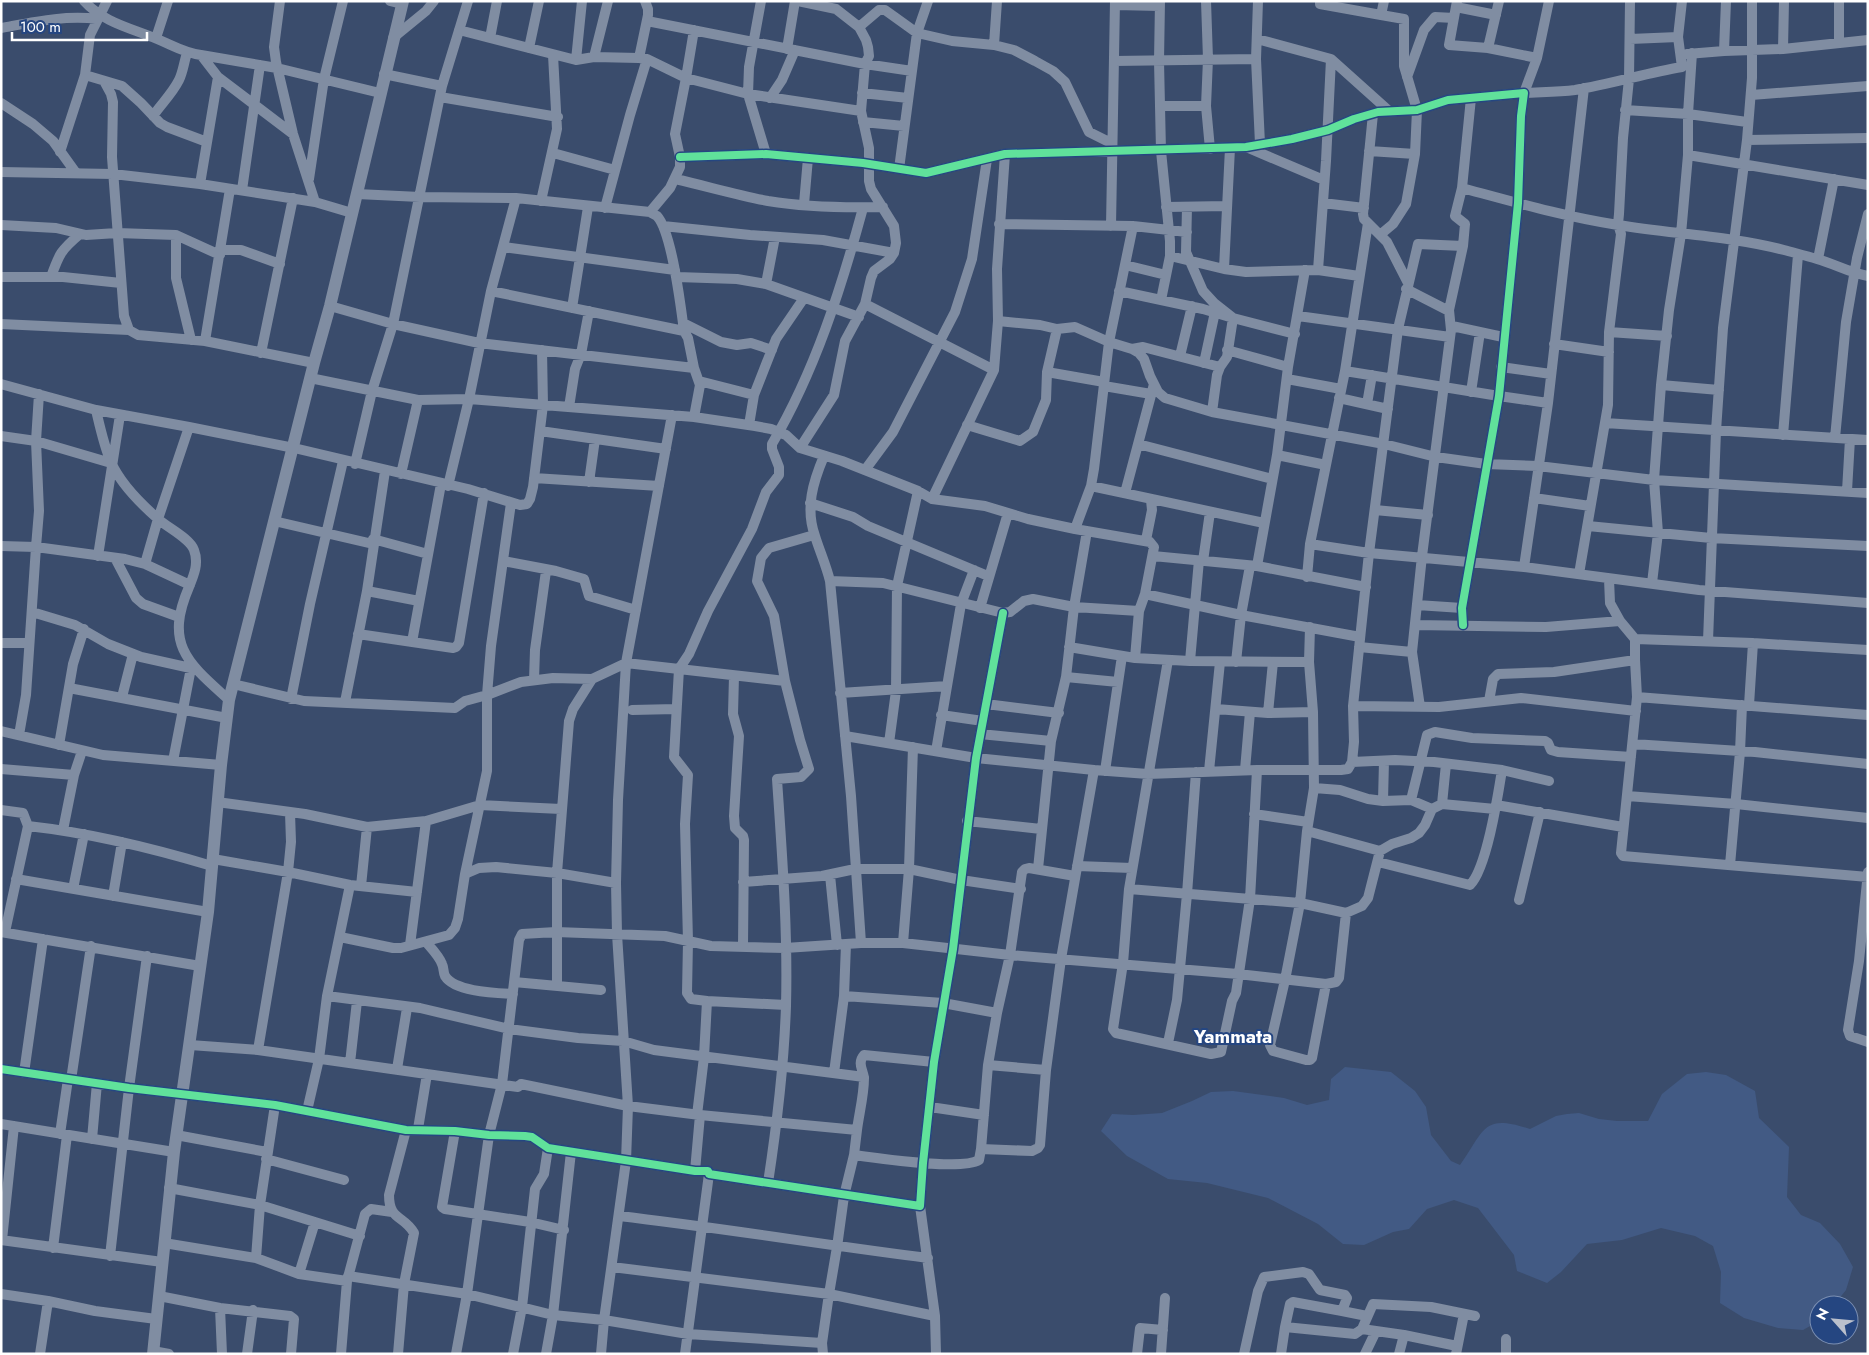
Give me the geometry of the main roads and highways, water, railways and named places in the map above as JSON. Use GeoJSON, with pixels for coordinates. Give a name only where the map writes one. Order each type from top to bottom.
{"type":"FeatureCollection","features":[{"type":"Feature","properties":{"kind":"water"},"geometry":{"type":"Polygon","coordinates":[[[1345,1067],[1391,1072],[1415,1091],[1426,1107],[1431,1135],[1451,1161],[1460,1165],[1480,1134],[1493,1124],[1502,1123],[1530,1129],[1556,1116],[1579,1113],[1599,1119],[1648,1121],[1662,1094],[1687,1074],[1706,1072],[1726,1075],[1755,1091],[1759,1118],[1789,1147],[1787,1197],[1801,1215],[1820,1223],[1840,1244],[1853,1267],[1846,1290],[1842,1295],[1809,1295],[1809,1327],[1803,1330],[1778,1328],[1744,1318],[1720,1303],[1721,1272],[1713,1246],[1695,1236],[1661,1228],[1622,1240],[1587,1244],[1561,1272],[1547,1283],[1517,1271],[1514,1255],[1478,1208],[1454,1200],[1427,1209],[1409,1229],[1393,1232],[1364,1245],[1343,1244],[1318,1224],[1268,1198],[1207,1183],[1168,1179],[1127,1156],[1101,1131],[1112,1114],[1162,1113],[1211,1092],[1233,1091],[1284,1098],[1307,1105],[1329,1100],[1331,1079],[1345,1067]]]}},
{"type":"Feature","properties":{"kind":"district","name":"Yammata"},"geometry":{"type":"Point","coordinates":[1233,1036]}}]}
